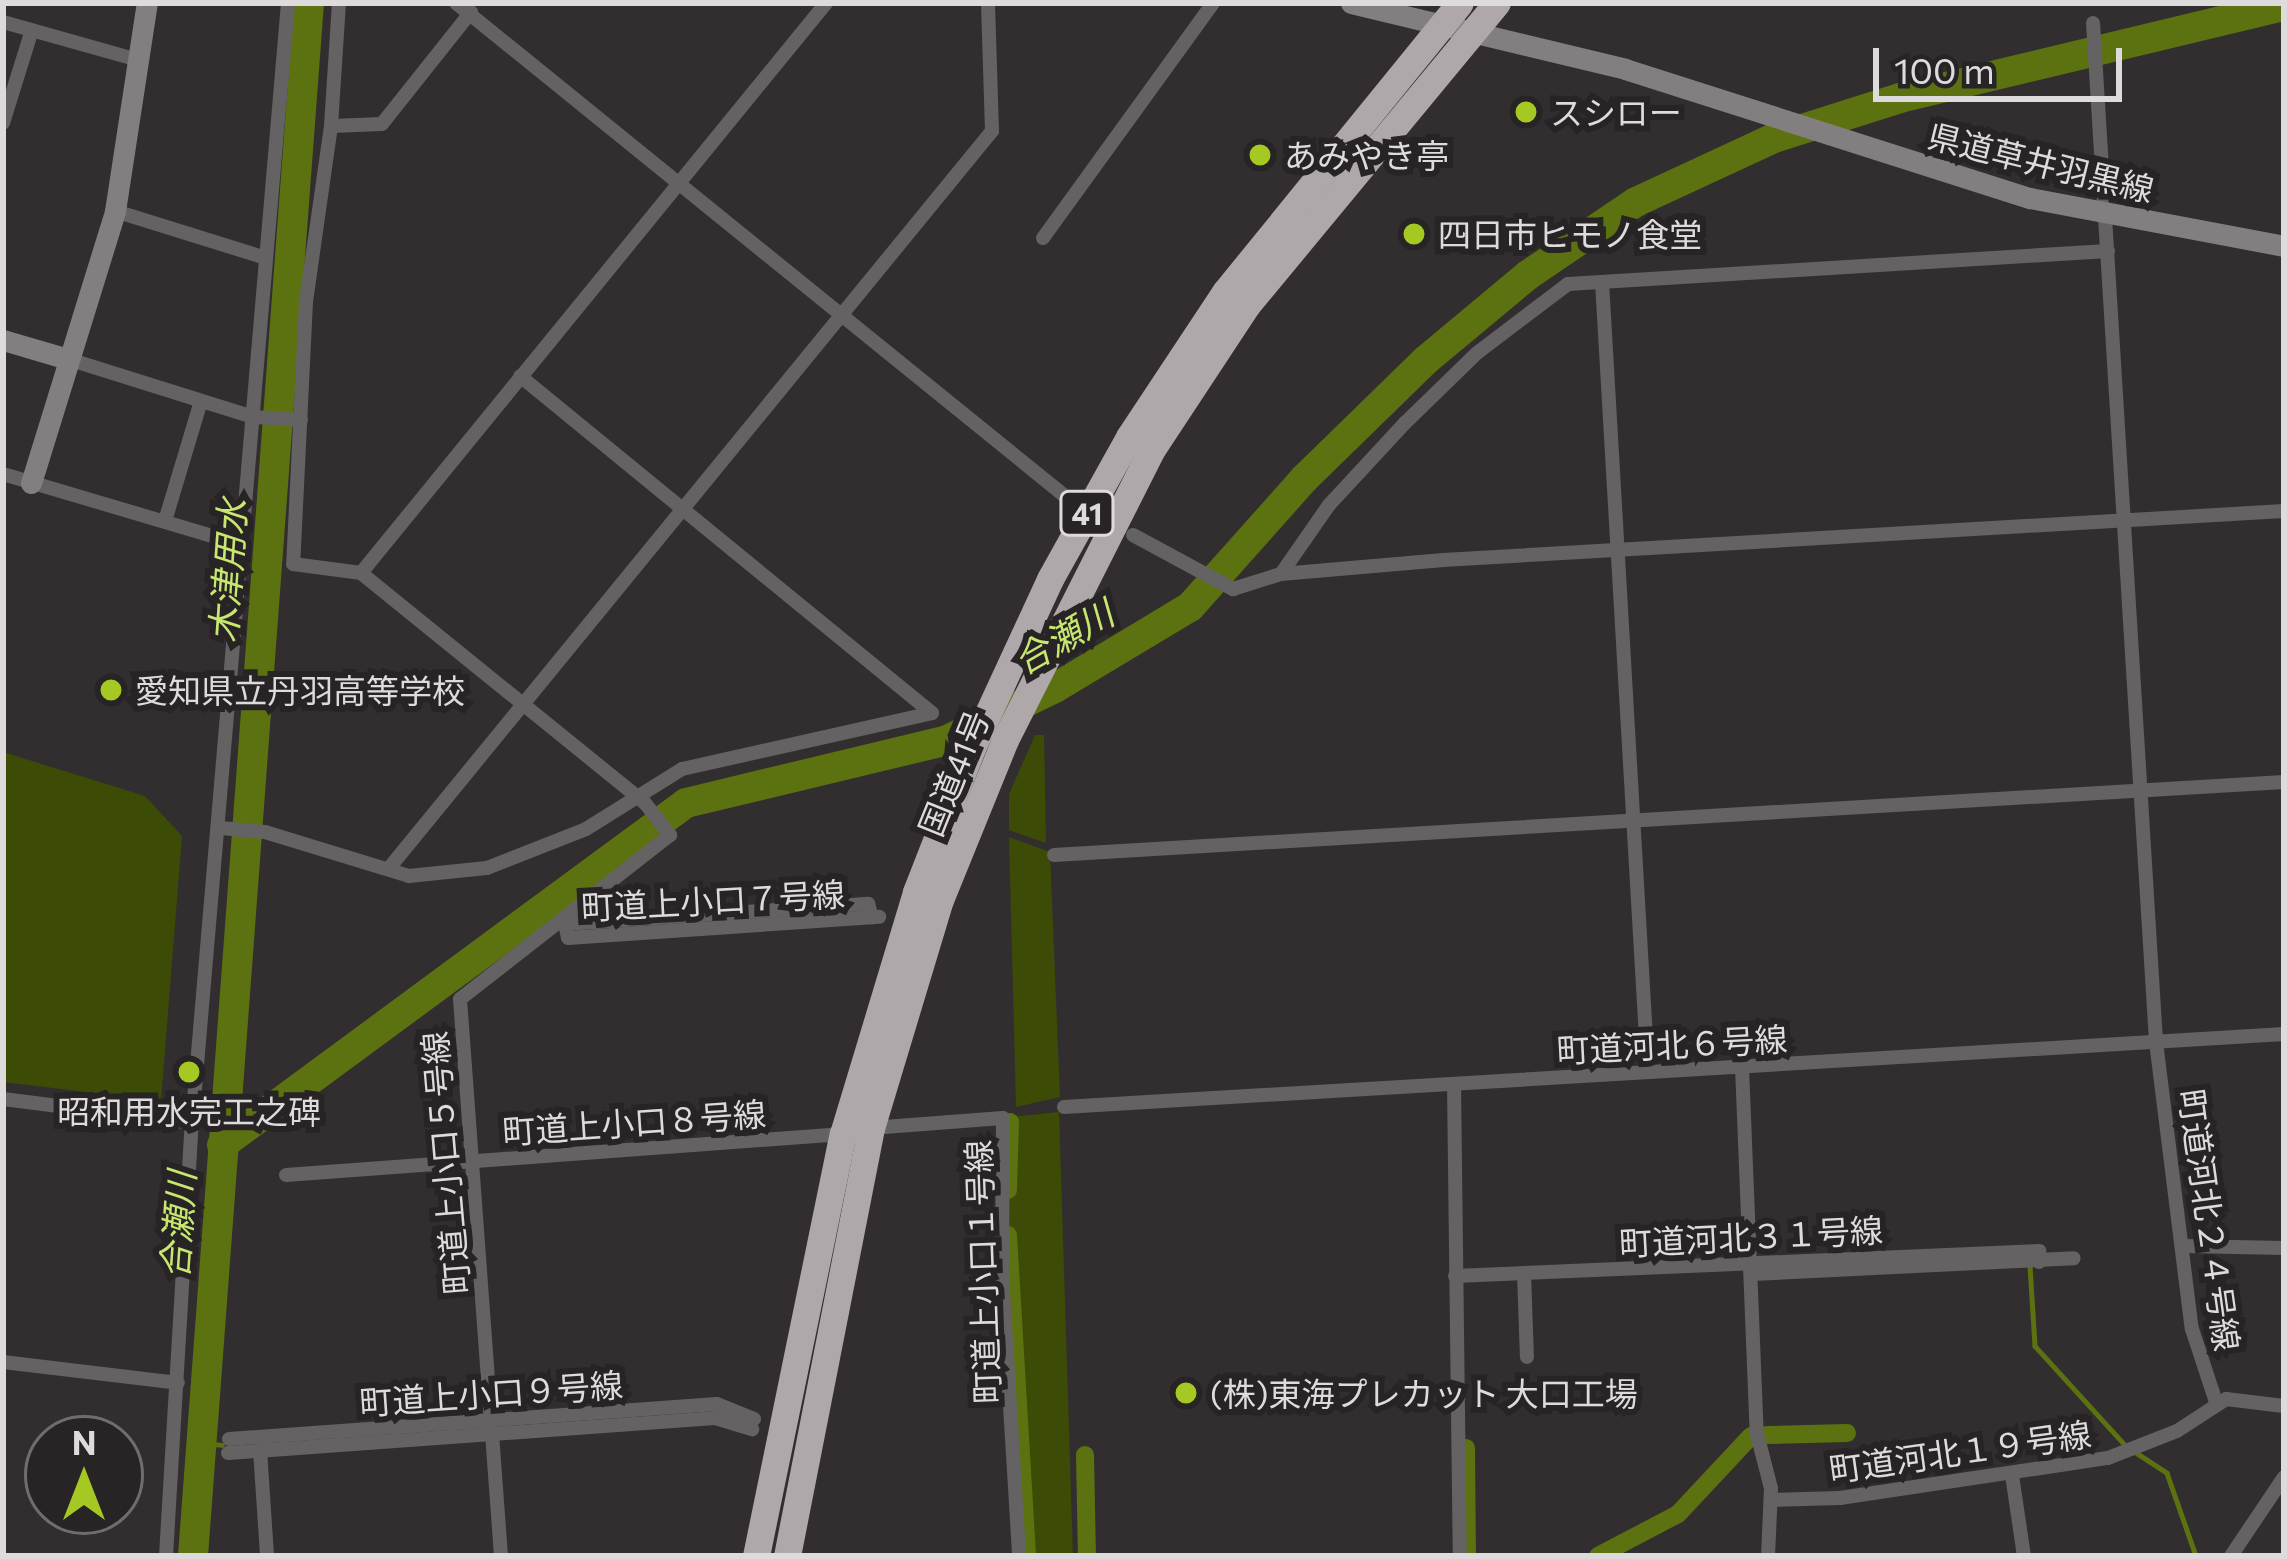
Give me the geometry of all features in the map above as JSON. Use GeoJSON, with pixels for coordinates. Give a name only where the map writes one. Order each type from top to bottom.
{"type":"FeatureCollection","features":[{"type":"Feature","properties":{"kind":"highway","name":"国道41号"},"geometry":{"type":"LineString","coordinates":[[787,1556],[872,1128],[940,900],[1012,724],[1152,449],[1236,298],[1497,3]]}},
{"type":"Feature","properties":{"kind":"highway","name":"国道41号"},"geometry":{"type":"LineString","coordinates":[[756,1556],[843,1134],[916,892],[985,716],[1130,436],[1450,12]]}},
{"type":"Feature","properties":{"kind":"main road"},"geometry":{"type":"LineString","coordinates":[[31,483],[115,211],[147,3]]}},
{"type":"Feature","properties":{"kind":"main road","name":"県道草井羽黒線"},"geometry":{"type":"LineString","coordinates":[[1351,3],[1450,12],[1472,30],[1625,69],[1833,140],[2105,215],[2284,246]]}},
{"type":"Feature","properties":{"kind":"main road"},"geometry":{"type":"LineString","coordinates":[[3,340],[68,359]]}},
{"type":"Feature","properties":{"kind":"street"},"geometry":{"type":"LineString","coordinates":[[166,1556],[192,1123],[224,830],[242,545],[288,3]]}},
{"type":"Feature","properties":{"kind":"street"},"geometry":{"type":"LineString","coordinates":[[339,3],[332,126],[306,302],[293,564],[361,573],[826,3]]}},
{"type":"Feature","properties":{"kind":"street"},"geometry":{"type":"LineString","coordinates":[[456,3],[1066,497]]}},
{"type":"Feature","properties":{"kind":"street"},"geometry":{"type":"LineString","coordinates":[[390,867],[992,131],[988,3]]}},
{"type":"Feature","properties":{"kind":"street"},"geometry":{"type":"LineString","coordinates":[[1043,238],[1213,3]]}},
{"type":"Feature","properties":{"kind":"street"},"geometry":{"type":"LineString","coordinates":[[332,126],[382,124],[471,12]]}},
{"type":"Feature","properties":{"kind":"street"},"geometry":{"type":"LineString","coordinates":[[3,22],[138,60]]}},
{"type":"Feature","properties":{"kind":"street","name":"町道河北２４号線"},"geometry":{"type":"LineString","coordinates":[[2092,23],[2156,1042],[2192,1329],[2217,1405]]}},
{"type":"Feature","properties":{"kind":"street"},"geometry":{"type":"LineString","coordinates":[[3,123],[32,30]]}},
{"type":"Feature","properties":{"kind":"street"},"geometry":{"type":"LineString","coordinates":[[115,211],[266,258]]}},
{"type":"Feature","properties":{"kind":"street"},"geometry":{"type":"LineString","coordinates":[[1281,574],[1329,505],[1477,353],[1555,290],[1602,282],[2108,251]]}},
{"type":"Feature","properties":{"kind":"street"},"geometry":{"type":"LineString","coordinates":[[1602,282],[1648,1072]]}},
{"type":"Feature","properties":{"kind":"street"},"geometry":{"type":"LineString","coordinates":[[68,359],[253,417],[302,420]]}},
{"type":"Feature","properties":{"kind":"street"},"geometry":{"type":"LineString","coordinates":[[224,830],[260,831],[410,876],[487,868],[643,802],[682,769],[932,713],[520,376]]}},
{"type":"Feature","properties":{"kind":"street"},"geometry":{"type":"LineString","coordinates":[[165,521],[201,401]]}},
{"type":"Feature","properties":{"kind":"street"},"geometry":{"type":"LineString","coordinates":[[3,474],[242,545]]}},
{"type":"Feature","properties":{"kind":"street"},"geometry":{"type":"LineString","coordinates":[[1133,535],[1226,586],[1281,574],[1618,549],[2284,512]]}},
{"type":"Feature","properties":{"kind":"street","name":"町道上小口５号線"},"geometry":{"type":"LineString","coordinates":[[361,573],[523,700],[643,802],[667,831],[565,921],[460,995],[501,1556]]}},
{"type":"Feature","properties":{"kind":"street"},"geometry":{"type":"LineString","coordinates":[[1054,855],[2284,782]]}},
{"type":"Feature","properties":{"kind":"street"},"geometry":{"type":"LineString","coordinates":[[565,921],[868,904],[875,917]]}},
{"type":"Feature","properties":{"kind":"street","name":"町道河北６号線"},"geometry":{"type":"LineString","coordinates":[[1064,1107],[2284,1034]]}},
{"type":"Feature","properties":{"kind":"street"},"geometry":{"type":"LineString","coordinates":[[1742,1067],[1757,1434],[1771,1500],[1768,1556]]}},
{"type":"Feature","properties":{"kind":"street"},"geometry":{"type":"LineString","coordinates":[[1454,1084],[1460,1556]]}},
{"type":"Feature","properties":{"kind":"street"},"geometry":{"type":"LineString","coordinates":[[3,1099],[192,1123]]}},
{"type":"Feature","properties":{"kind":"street","name":"町道上小口１号線"},"geometry":{"type":"LineString","coordinates":[[872,1128],[1003,1118],[1001,1253],[1019,1556]]}},
{"type":"Feature","properties":{"kind":"street","name":"町道上小口８号線"},"geometry":{"type":"LineString","coordinates":[[286,1175],[843,1134]]}},
{"type":"Feature","properties":{"kind":"street"},"geometry":{"type":"LineString","coordinates":[[2184,1246],[2284,1248]]}},
{"type":"Feature","properties":{"kind":"street","name":"町道河北３１号線"},"geometry":{"type":"LineString","coordinates":[[1455,1276],[2074,1258]]}},
{"type":"Feature","properties":{"kind":"street"},"geometry":{"type":"LineString","coordinates":[[1524,1273],[1527,1357]]}},
{"type":"Feature","properties":{"kind":"street"},"geometry":{"type":"LineString","coordinates":[[3,1362],[178,1382]]}},
{"type":"Feature","properties":{"kind":"street","name":"町道河北１９号線"},"geometry":{"type":"LineString","coordinates":[[1771,1500],[2012,1475],[2108,1458],[2177,1431],[2217,1405],[2244,1397],[2284,1406]]}},
{"type":"Feature","properties":{"kind":"street"},"geometry":{"type":"LineString","coordinates":[[267,1556],[260,1450],[492,1427],[715,1418],[753,1424]]}},
{"type":"Feature","properties":{"kind":"street","name":"町道上小口９号線"},"geometry":{"type":"LineString","coordinates":[[260,1450],[228,1446],[492,1427]]}},
{"type":"Feature","properties":{"kind":"street"},"geometry":{"type":"LineString","coordinates":[[2012,1475],[2024,1556]]}},
{"type":"Feature","properties":{"kind":"street"},"geometry":{"type":"LineString","coordinates":[[2231,1556],[2284,1478]]}},
{"type":"Feature","properties":{"kind":"green space"},"geometry":{"type":"Polygon","coordinates":[[[1035,735],[1044,735],[1046,843],[1009,830],[1009,794],[1035,735]]]}},
{"type":"Feature","properties":{"kind":"green space"},"geometry":{"type":"Polygon","coordinates":[[[3,752],[145,796],[182,836],[161,1101],[3,1082],[3,752]]]}},
{"type":"Feature","properties":{"kind":"green space"},"geometry":{"type":"Polygon","coordinates":[[[1009,837],[1050,852],[1060,1097],[1016,1107],[1009,837]]]}},
{"type":"Feature","properties":{"kind":"green space"},"geometry":{"type":"Polygon","coordinates":[[[1059,1112],[1073,1556],[1028,1556],[1008,1211],[1011,1117],[1059,1112]]]}},
{"type":"Feature","properties":{"kind":"waterway","name":"木津用水"},"geometry":{"type":"LineString","coordinates":[[193,1556],[309,3]]}},
{"type":"Feature","properties":{"kind":"waterway","name":"合瀬川"},"geometry":{"type":"LineString","coordinates":[[222,1145],[686,803],[945,741],[1055,688],[1190,607],[1305,478],[1426,360],[1528,275],[1636,202],[1774,138],[1900,98],[2284,6]]}},
{"type":"Feature","properties":{"kind":"waterway"},"geometry":{"type":"LineString","coordinates":[[1008,1190],[1010,1122]]}},
{"type":"Feature","properties":{"kind":"waterway"},"geometry":{"type":"LineString","coordinates":[[1008,1235],[1027,1556]]}},
{"type":"Feature","properties":{"kind":"waterway"},"geometry":{"type":"LineString","coordinates":[[2030,1266],[2035,1346],[2126,1446]]}},
{"type":"Feature","properties":{"kind":"waterway"},"geometry":{"type":"LineString","coordinates":[[1767,1435],[1847,1433]]}},
{"type":"Feature","properties":{"kind":"waterway"},"geometry":{"type":"LineString","coordinates":[[1598,1556],[1678,1514],[1751,1436]]}},
{"type":"Feature","properties":{"kind":"waterway"},"geometry":{"type":"LineString","coordinates":[[201,1443],[222,1445]]}},
{"type":"Feature","properties":{"kind":"waterway"},"geometry":{"type":"LineString","coordinates":[[1466,1448],[1467,1556]]}},
{"type":"Feature","properties":{"kind":"waterway"},"geometry":{"type":"LineString","coordinates":[[2135,1452],[2167,1473],[2196,1556]]}},
{"type":"Feature","properties":{"kind":"waterway"},"geometry":{"type":"LineString","coordinates":[[1085,1455],[1087,1556]]}},
{"type":"Feature","properties":{"kind":"place","name":"スシロー"},"geometry":{"type":"Point","coordinates":[1526,112]}},
{"type":"Feature","properties":{"kind":"place","name":"あみやき亭"},"geometry":{"type":"Point","coordinates":[1260,155]}},
{"type":"Feature","properties":{"kind":"place","name":"四日市ヒモノ食堂"},"geometry":{"type":"Point","coordinates":[1414,234]}},
{"type":"Feature","properties":{"kind":"place","name":"愛知県立丹羽高等学校"},"geometry":{"type":"Point","coordinates":[111,690]}},
{"type":"Feature","properties":{"kind":"place","name":"昭和用水完工之碑"},"geometry":{"type":"Point","coordinates":[189,1072]}},
{"type":"Feature","properties":{"kind":"place","name":"(株)東海プレカット 大口工場"},"geometry":{"type":"Point","coordinates":[1186,1393]}}]}
